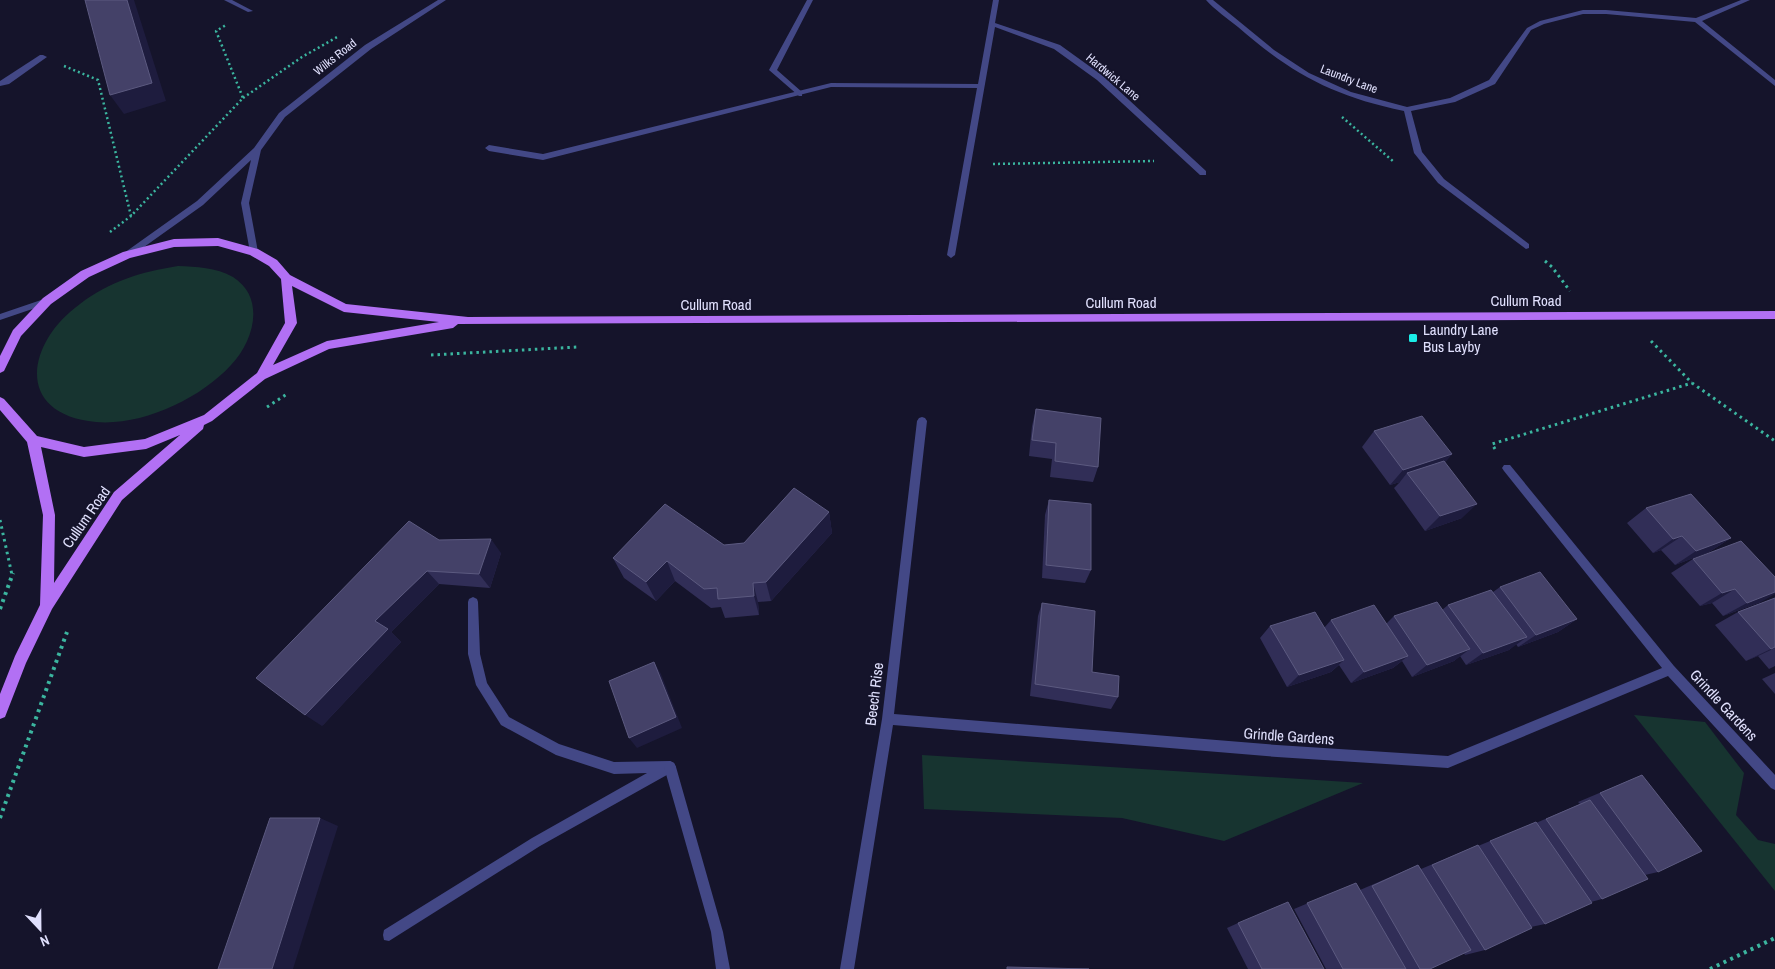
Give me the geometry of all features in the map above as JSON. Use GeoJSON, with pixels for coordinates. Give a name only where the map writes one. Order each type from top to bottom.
{"type":"FeatureCollection","features":[{"type":"Feature","properties":{"kind":"main road","name":"Cullum Road"},"geometry":{"type":"LineString","coordinates":[[0,368],[16,333],[47,301],[84,274],[127,255],[174,243],[218,242],[254,252],[273,263],[286,278],[344,308],[468,321],[1775,315]]}},
{"type":"Feature","properties":{"kind":"main road"},"geometry":{"type":"LineString","coordinates":[[0,402],[33,440],[84,452],[146,444],[208,418],[261,376],[291,323],[286,278]]}},
{"type":"Feature","properties":{"kind":"main road","name":"Cullum Road"},"geometry":{"type":"LineString","coordinates":[[261,376],[327,345],[468,321]]}},
{"type":"Feature","properties":{"kind":"main road","name":"Cullum Road"},"geometry":{"type":"LineString","coordinates":[[0,712],[20,662],[47,605],[118,496],[208,418]]}},
{"type":"Feature","properties":{"kind":"main road","name":"Cullum Road"},"geometry":{"type":"LineString","coordinates":[[33,440],[49,515],[47,605]]}},
{"type":"Feature","properties":{"kind":"street"},"geometry":{"type":"LineString","coordinates":[[227,0],[250,11]]}},
{"type":"Feature","properties":{"kind":"street","name":"Wilks Road"},"geometry":{"type":"LineString","coordinates":[[127,255],[200,204],[257,150],[282,115],[368,47],[444,0]]}},
{"type":"Feature","properties":{"kind":"street"},"geometry":{"type":"LineString","coordinates":[[799,94],[773,70],[810,0]]}},
{"type":"Feature","properties":{"kind":"street"},"geometry":{"type":"LineString","coordinates":[[951,255],[996,0]]}},
{"type":"Feature","properties":{"kind":"street","name":"Laundry Lane"},"geometry":{"type":"LineString","coordinates":[[1209,0],[1292,66],[1317,81],[1370,102],[1408,109]]}},
{"type":"Feature","properties":{"kind":"street"},"geometry":{"type":"LineString","coordinates":[[1526,246],[1441,181],[1418,153],[1408,109],[1452,100],[1492,82],[1529,29],[1566,15],[1582,12],[1606,12],[1697,20],[1747,0]]}},
{"type":"Feature","properties":{"kind":"street"},"geometry":{"type":"LineString","coordinates":[[1697,20],[1775,84]]}},
{"type":"Feature","properties":{"kind":"street","name":"Hardwick Lane"},"geometry":{"type":"LineString","coordinates":[[992,24],[1057,47],[1100,78],[1203,173]]}},
{"type":"Feature","properties":{"kind":"street"},"geometry":{"type":"LineString","coordinates":[[0,84],[43,57]]}},
{"type":"Feature","properties":{"kind":"street"},"geometry":{"type":"LineString","coordinates":[[489,148],[543,157],[831,85],[981,86]]}},
{"type":"Feature","properties":{"kind":"street","name":"Wilks Road"},"geometry":{"type":"LineString","coordinates":[[254,252],[245,203],[257,150]]}},
{"type":"Feature","properties":{"kind":"street"},"geometry":{"type":"LineString","coordinates":[[0,317],[47,301]]}},
{"type":"Feature","properties":{"kind":"street","name":"Beech Rise"},"geometry":{"type":"LineString","coordinates":[[847,969],[888,719],[922,421]]}},
{"type":"Feature","properties":{"kind":"street","name":"Grindle Gardens"},"geometry":{"type":"LineString","coordinates":[[1507,468],[1670,670],[1775,784]]}},
{"type":"Feature","properties":{"kind":"street"},"geometry":{"type":"LineString","coordinates":[[473,602],[474,654],[482,686],[505,721],[556,749],[614,768],[670,767]]}},
{"type":"Feature","properties":{"kind":"street","name":"Grindle Gardens"},"geometry":{"type":"LineString","coordinates":[[888,719],[1277,751],[1448,762],[1670,670]]}},
{"type":"Feature","properties":{"kind":"street"},"geometry":{"type":"LineString","coordinates":[[389,935],[536,842],[670,767]]}},
{"type":"Feature","properties":{"kind":"street"},"geometry":{"type":"LineString","coordinates":[[670,767],[717,932],[723,969]]}},
{"type":"Feature","properties":{"kind":"path"},"geometry":{"type":"LineString","coordinates":[[243,98],[216,31],[250,11]]}},
{"type":"Feature","properties":{"kind":"path"},"geometry":{"type":"LineString","coordinates":[[43,57],[98,80],[132,216],[243,98],[302,57],[343,34]]}},
{"type":"Feature","properties":{"kind":"path"},"geometry":{"type":"LineString","coordinates":[[1342,117],[1393,161],[1441,181]]}},
{"type":"Feature","properties":{"kind":"path"},"geometry":{"type":"LineString","coordinates":[[967,165],[1188,160]]}},
{"type":"Feature","properties":{"kind":"path"},"geometry":{"type":"LineString","coordinates":[[1526,246],[1552,267],[1573,295]]}},
{"type":"Feature","properties":{"kind":"path"},"geometry":{"type":"LineString","coordinates":[[1650,340],[1692,383],[1775,441]]}},
{"type":"Feature","properties":{"kind":"path"},"geometry":{"type":"LineString","coordinates":[[424,356],[578,347]]}},
{"type":"Feature","properties":{"kind":"path"},"geometry":{"type":"LineString","coordinates":[[1507,468],[1492,444],[1692,383]]}},
{"type":"Feature","properties":{"kind":"path"},"geometry":{"type":"LineString","coordinates":[[264,409],[295,390]]}},
{"type":"Feature","properties":{"kind":"path"},"geometry":{"type":"LineString","coordinates":[[0,520],[13,573],[0,608]]}},
{"type":"Feature","properties":{"kind":"path"},"geometry":{"type":"LineString","coordinates":[[0,818],[69,627]]}},
{"type":"Feature","properties":{"kind":"path"},"geometry":{"type":"LineString","coordinates":[[1710,969],[1775,938]]}},
{"type":"Feature","properties":{"kind":"green space"},"geometry":{"type":"Polygon","coordinates":[[[178,266],[220,271],[233,277],[250,296],[253,320],[250,332],[246,344],[231,365],[203,389],[187,399],[151,415],[132,420],[96,422],[69,416],[51,406],[40,391],[37,374],[40,356],[48,337],[62,320],[91,296],[114,283],[151,271],[178,266]]]}},
{"type":"Feature","properties":{"kind":"green space"},"geometry":{"type":"Polygon","coordinates":[[[1634,715],[1705,722],[1744,773],[1736,815],[1758,840],[1775,844],[1775,891],[1634,715]]]}},
{"type":"Feature","properties":{"kind":"green space"},"geometry":{"type":"Polygon","coordinates":[[[922,755],[1363,783],[1224,841],[1122,818],[924,809],[922,755]]]}},
{"type":"Feature","properties":{"kind":"building"},"geometry":{"type":"Polygon","coordinates":[[[85,0],[127,0],[152,83],[110,95],[85,0]]]}},
{"type":"Feature","properties":{"kind":"building"},"geometry":{"type":"Polygon","coordinates":[[[1036,409],[1101,418],[1098,467],[1055,461],[1056,443],[1032,440],[1036,409]]]}},
{"type":"Feature","properties":{"kind":"building"},"geometry":{"type":"Polygon","coordinates":[[[1422,416],[1452,454],[1403,470],[1374,431],[1422,416]]]}},
{"type":"Feature","properties":{"kind":"building"},"geometry":{"type":"Polygon","coordinates":[[[1444,461],[1477,504],[1440,516],[1407,473],[1444,461]]]}},
{"type":"Feature","properties":{"kind":"building"},"geometry":{"type":"Polygon","coordinates":[[[794,488],[829,512],[766,582],[753,583],[754,596],[718,599],[717,588],[704,589],[667,561],[646,582],[613,558],[665,504],[724,545],[744,543],[794,488]]]}},
{"type":"Feature","properties":{"kind":"building"},"geometry":{"type":"Polygon","coordinates":[[[1691,494],[1731,538],[1696,551],[1682,536],[1673,539],[1646,508],[1691,494]]]}},
{"type":"Feature","properties":{"kind":"building"},"geometry":{"type":"Polygon","coordinates":[[[1049,500],[1091,504],[1091,570],[1046,565],[1049,500]]]}},
{"type":"Feature","properties":{"kind":"building"},"geometry":{"type":"Polygon","coordinates":[[[409,521],[439,540],[491,539],[479,574],[427,571],[375,621],[388,629],[305,715],[256,678],[409,521]]]}},
{"type":"Feature","properties":{"kind":"building"},"geometry":{"type":"Polygon","coordinates":[[[1741,541],[1775,577],[1775,592],[1747,603],[1735,589],[1722,593],[1693,559],[1741,541]]]}},
{"type":"Feature","properties":{"kind":"building"},"geometry":{"type":"Polygon","coordinates":[[[1540,572],[1577,619],[1536,635],[1500,587],[1540,572]]]}},
{"type":"Feature","properties":{"kind":"building"},"geometry":{"type":"Polygon","coordinates":[[[1491,590],[1527,637],[1483,653],[1448,605],[1491,590]]]}},
{"type":"Feature","properties":{"kind":"building"},"geometry":{"type":"Polygon","coordinates":[[[1775,598],[1775,647],[1771,649],[1738,612],[1775,598]]]}},
{"type":"Feature","properties":{"kind":"building"},"geometry":{"type":"Polygon","coordinates":[[[1437,602],[1470,649],[1427,665],[1394,616],[1437,602]]]}},
{"type":"Feature","properties":{"kind":"building"},"geometry":{"type":"Polygon","coordinates":[[[1042,603],[1095,611],[1092,672],[1119,676],[1118,697],[1035,684],[1042,603]]]}},
{"type":"Feature","properties":{"kind":"building"},"geometry":{"type":"Polygon","coordinates":[[[1374,605],[1408,656],[1364,672],[1331,620],[1374,605]]]}},
{"type":"Feature","properties":{"kind":"building"},"geometry":{"type":"Polygon","coordinates":[[[1315,612],[1344,660],[1299,675],[1270,626],[1315,612]]]}},
{"type":"Feature","properties":{"kind":"building"},"geometry":{"type":"Polygon","coordinates":[[[654,662],[676,717],[629,738],[609,681],[654,662]]]}},
{"type":"Feature","properties":{"kind":"building"},"geometry":{"type":"Polygon","coordinates":[[[1642,775],[1702,851],[1658,872],[1600,793],[1642,775]]]}},
{"type":"Feature","properties":{"kind":"building"},"geometry":{"type":"Polygon","coordinates":[[[1590,800],[1648,879],[1602,899],[1546,819],[1590,800]]]}},
{"type":"Feature","properties":{"kind":"building"},"geometry":{"type":"Polygon","coordinates":[[[270,818],[320,818],[272,969],[218,969],[270,818]]]}},
{"type":"Feature","properties":{"kind":"building"},"geometry":{"type":"Polygon","coordinates":[[[1536,822],[1592,903],[1545,924],[1490,841],[1536,822]]]}},
{"type":"Feature","properties":{"kind":"building"},"geometry":{"type":"Polygon","coordinates":[[[1478,845],[1532,928],[1485,950],[1432,865],[1478,845]]]}},
{"type":"Feature","properties":{"kind":"building"},"geometry":{"type":"Polygon","coordinates":[[[1418,865],[1471,950],[1430,969],[1420,969],[1372,886],[1418,865]]]}},
{"type":"Feature","properties":{"kind":"building"},"geometry":{"type":"Polygon","coordinates":[[[1356,883],[1406,969],[1343,969],[1307,903],[1356,883]]]}},
{"type":"Feature","properties":{"kind":"building"},"geometry":{"type":"Polygon","coordinates":[[[1288,902],[1324,969],[1262,969],[1238,923],[1288,902]]]}},
{"type":"Feature","properties":{"kind":"building"},"geometry":{"type":"Polygon","coordinates":[[[1007,967],[1089,969],[1007,969],[1007,967]]]}},
{"type":"Feature","properties":{"kind":"place","name":"Laundry Lane Bus Layby"},"geometry":{"type":"Point","coordinates":[1413,338]}}]}
